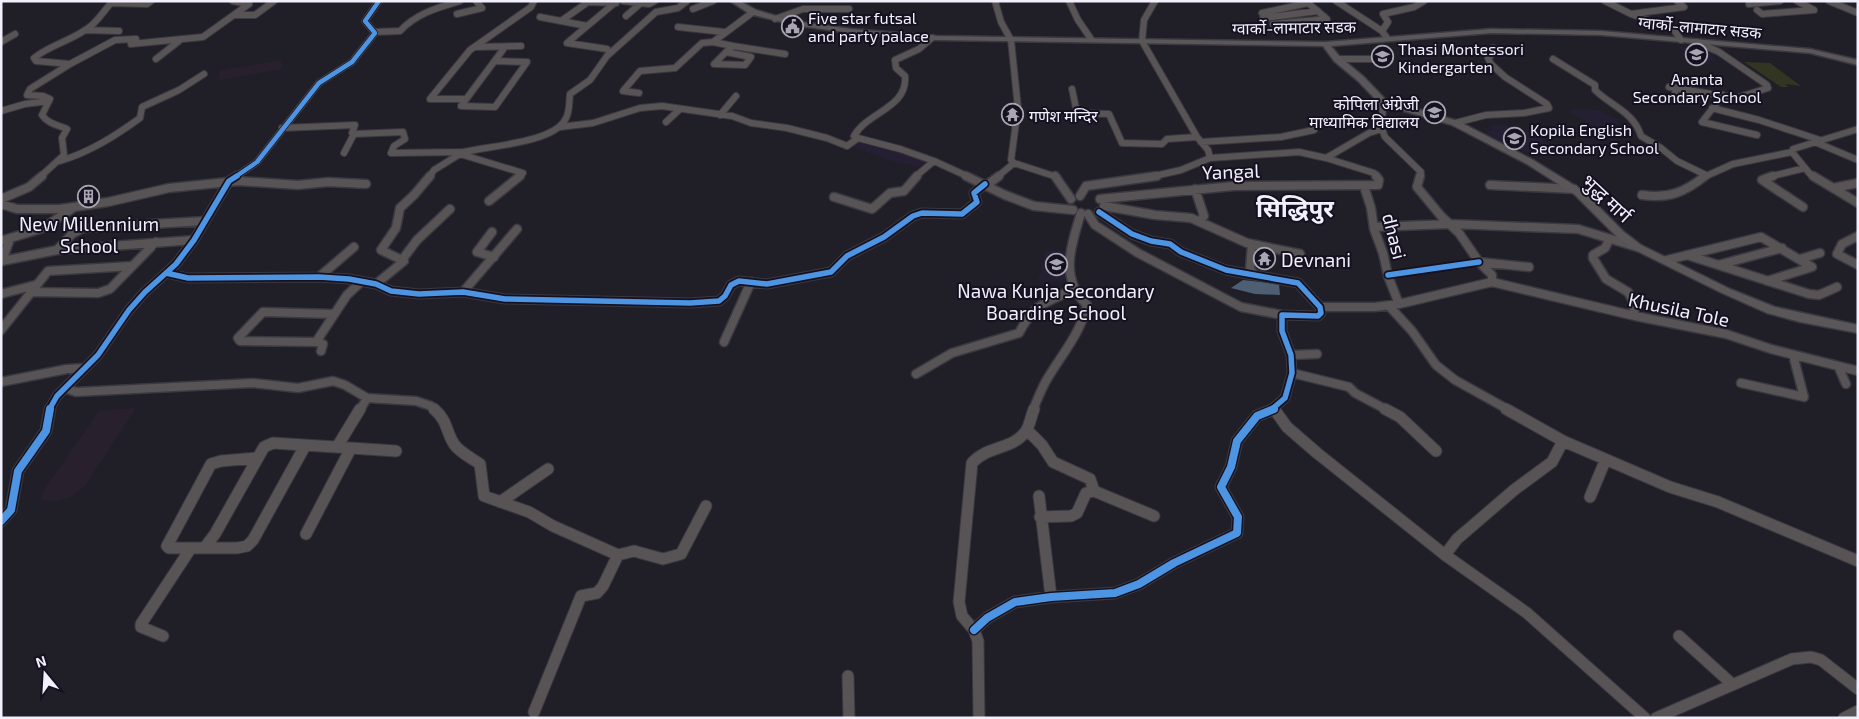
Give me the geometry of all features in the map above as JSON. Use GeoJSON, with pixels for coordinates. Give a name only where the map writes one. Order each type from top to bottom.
{"type":"FeatureCollection","features":[{"type":"Feature","properties":{"kind":"main road","name":"ग्वार्को-लामाटार सडक"},"geometry":{"type":"LineString","coordinates":[[734,1],[753,12],[775,19],[829,28],[932,38],[1325,44],[1501,31],[1601,33],[1810,51],[1858,63]]}},
{"type":"Feature","properties":{"kind":"main road"},"geometry":{"type":"LineString","coordinates":[[1325,44],[1337,59],[1361,79],[1383,102]]}},
{"type":"Feature","properties":{"kind":"main road","name":"भुद्ध मार्ग"},"geometry":{"type":"LineString","coordinates":[[1383,102],[1455,123],[1530,162],[1574,189],[1620,234],[1637,247],[1667,260],[1726,291],[1771,310],[1800,318],[1858,329]]}},
{"type":"Feature","properties":{"kind":"street"},"geometry":{"type":"LineString","coordinates":[[70,64],[36,61],[34,58],[43,51],[60,45],[93,24],[112,2],[147,4],[152,1]]}},
{"type":"Feature","properties":{"kind":"street"},"geometry":{"type":"LineString","coordinates":[[131,44],[203,38],[249,4],[233,1]]}},
{"type":"Feature","properties":{"kind":"street"},"geometry":{"type":"LineString","coordinates":[[235,14],[255,15],[274,1]]}},
{"type":"Feature","properties":{"kind":"street"},"geometry":{"type":"LineString","coordinates":[[375,32],[365,21],[379,1]]}},
{"type":"Feature","properties":{"kind":"street"},"geometry":{"type":"LineString","coordinates":[[375,32],[400,31],[410,20],[427,11],[460,1]]}},
{"type":"Feature","properties":{"kind":"street"},"geometry":{"type":"LineString","coordinates":[[456,14],[482,8],[476,1]]}},
{"type":"Feature","properties":{"kind":"street"},"geometry":{"type":"LineString","coordinates":[[466,99],[430,99],[474,47],[531,7],[534,1]]}},
{"type":"Feature","properties":{"kind":"street"},"geometry":{"type":"LineString","coordinates":[[574,1],[616,2]]}},
{"type":"Feature","properties":{"kind":"street"},"geometry":{"type":"LineString","coordinates":[[624,1],[649,4],[656,1]]}},
{"type":"Feature","properties":{"kind":"street"},"geometry":{"type":"LineString","coordinates":[[354,134],[403,132],[405,139],[394,146],[391,153],[462,153],[551,133],[560,127],[565,120],[570,94],[595,74],[602,61],[609,54],[656,12],[678,8],[687,1]]}},
{"type":"Feature","properties":{"kind":"street"},"geometry":{"type":"LineString","coordinates":[[693,9],[713,1]]}},
{"type":"Feature","properties":{"kind":"street"},"geometry":{"type":"LineString","coordinates":[[995,1],[1001,22],[1011,40],[1018,108],[1016,132],[1010,158],[1014,163],[1055,175],[1059,179],[1062,189],[1072,199]]}},
{"type":"Feature","properties":{"kind":"street"},"geometry":{"type":"LineString","coordinates":[[1070,1],[1078,20],[1091,39]]}},
{"type":"Feature","properties":{"kind":"street"},"geometry":{"type":"LineString","coordinates":[[1155,1],[1149,8],[1141,27],[1142,41],[1199,139],[1208,150],[1210,158]]}},
{"type":"Feature","properties":{"kind":"street"},"geometry":{"type":"LineString","coordinates":[[1336,1],[1382,31],[1387,38]]}},
{"type":"Feature","properties":{"kind":"street"},"geometry":{"type":"LineString","coordinates":[[1382,31],[1388,22],[1383,14],[1414,7],[1424,1]]}},
{"type":"Feature","properties":{"kind":"street"},"geometry":{"type":"LineString","coordinates":[[1605,1],[1631,14],[1678,32],[1681,40]]}},
{"type":"Feature","properties":{"kind":"street"},"geometry":{"type":"LineString","coordinates":[[1631,14],[1684,7],[1677,1]]}},
{"type":"Feature","properties":{"kind":"street"},"geometry":{"type":"LineString","coordinates":[[1750,4],[1780,1]]}},
{"type":"Feature","properties":{"kind":"street"},"geometry":{"type":"LineString","coordinates":[[1757,10],[1762,14],[1814,10],[1797,1]]}},
{"type":"Feature","properties":{"kind":"street"},"geometry":{"type":"LineString","coordinates":[[1829,1],[1858,13]]}},
{"type":"Feature","properties":{"kind":"street"},"geometry":{"type":"LineString","coordinates":[[561,21],[586,2]]}},
{"type":"Feature","properties":{"kind":"street"},"geometry":{"type":"LineString","coordinates":[[607,49],[567,43],[616,2]]}},
{"type":"Feature","properties":{"kind":"street"},"geometry":{"type":"LineString","coordinates":[[834,2],[836,8]]}},
{"type":"Feature","properties":{"kind":"street"},"geometry":{"type":"LineString","coordinates":[[1268,17],[1262,12],[1309,2],[1327,18],[1273,24]]}},
{"type":"Feature","properties":{"kind":"street"},"geometry":{"type":"LineString","coordinates":[[626,16],[641,3]]}},
{"type":"Feature","properties":{"kind":"street"},"geometry":{"type":"LineString","coordinates":[[775,19],[803,9],[849,9]]}},
{"type":"Feature","properties":{"kind":"street"},"geometry":{"type":"LineString","coordinates":[[1282,30],[1263,19],[1318,11]]}},
{"type":"Feature","properties":{"kind":"street"},"geometry":{"type":"LineString","coordinates":[[713,42],[753,12]]}},
{"type":"Feature","properties":{"kind":"street"},"geometry":{"type":"LineString","coordinates":[[540,17],[587,26]]}},
{"type":"Feature","properties":{"kind":"street"},"geometry":{"type":"LineString","coordinates":[[678,27],[724,32]]}},
{"type":"Feature","properties":{"kind":"street"},"geometry":{"type":"LineString","coordinates":[[84,30],[119,31]]}},
{"type":"Feature","properties":{"kind":"street"},"geometry":{"type":"LineString","coordinates":[[1,521],[11,510],[18,471],[46,431],[52,403],[110,340],[129,310],[145,292],[176,264],[194,240],[229,181],[257,162],[282,128],[297,114],[319,82],[352,62],[375,32]]}},
{"type":"Feature","properties":{"kind":"street"},"geometry":{"type":"LineString","coordinates":[[1,42],[15,34]]}},
{"type":"Feature","properties":{"kind":"street"},"geometry":{"type":"LineString","coordinates":[[49,101],[47,97],[26,94],[34,85],[115,40],[136,38]]}},
{"type":"Feature","properties":{"kind":"street"},"geometry":{"type":"LineString","coordinates":[[932,38],[925,46],[913,54],[895,60],[896,68],[905,76],[905,85],[892,105],[885,111],[872,116],[855,132],[854,136],[934,161],[986,184],[1005,195],[1034,206],[1081,212],[1101,206],[1200,221],[1252,244],[1300,254]]}},
{"type":"Feature","properties":{"kind":"street"},"geometry":{"type":"LineString","coordinates":[[156,59],[180,40]]}},
{"type":"Feature","properties":{"kind":"street"},"geometry":{"type":"LineString","coordinates":[[639,93],[623,91],[640,71],[675,68],[702,43],[713,42],[785,54]]}},
{"type":"Feature","properties":{"kind":"street"},"geometry":{"type":"LineString","coordinates":[[1674,100],[1672,88],[1736,98],[1742,95],[1756,94],[1768,88],[1719,52],[1697,42]]}},
{"type":"Feature","properties":{"kind":"street"},"geometry":{"type":"LineString","coordinates":[[474,47],[521,46]]}},
{"type":"Feature","properties":{"kind":"street"},"geometry":{"type":"LineString","coordinates":[[725,52],[751,57],[745,65],[714,64],[725,52],[733,46]]}},
{"type":"Feature","properties":{"kind":"street"},"geometry":{"type":"LineString","coordinates":[[496,61],[527,62],[495,107],[461,106],[505,47]]}},
{"type":"Feature","properties":{"kind":"street"},"geometry":{"type":"LineString","coordinates":[[1455,123],[1486,115],[1524,113],[1549,108],[1547,104],[1489,64],[1488,58],[1493,53],[1493,48]]}},
{"type":"Feature","properties":{"kind":"street"},"geometry":{"type":"LineString","coordinates":[[1337,59],[1377,59]]}},
{"type":"Feature","properties":{"kind":"street"},"geometry":{"type":"LineString","coordinates":[[1553,59],[1595,84],[1595,90],[1600,95],[1634,120],[1640,127],[1641,136],[1646,140],[1661,148],[1677,161],[1706,175]]}},
{"type":"Feature","properties":{"kind":"street"},"geometry":{"type":"LineString","coordinates":[[1,199],[23,190],[60,161],[118,135],[140,118],[142,107],[179,90],[204,74]]}},
{"type":"Feature","properties":{"kind":"street"},"geometry":{"type":"LineString","coordinates":[[1072,89],[1077,113],[1109,114],[1118,139],[1122,143],[1162,144],[1166,139],[1281,137],[1314,130]]}},
{"type":"Feature","properties":{"kind":"street"},"geometry":{"type":"LineString","coordinates":[[1723,95],[1702,122],[1757,135]]}},
{"type":"Feature","properties":{"kind":"street"},"geometry":{"type":"LineString","coordinates":[[720,115],[736,96]]}},
{"type":"Feature","properties":{"kind":"street"},"geometry":{"type":"LineString","coordinates":[[1,111],[25,104],[49,101]]}},
{"type":"Feature","properties":{"kind":"street"},"geometry":{"type":"LineString","coordinates":[[49,101],[42,115],[43,119],[67,128],[61,140],[64,154],[60,161]]}},
{"type":"Feature","properties":{"kind":"street"},"geometry":{"type":"LineString","coordinates":[[1320,307],[1394,305],[1492,282],[1492,275],[1479,262],[1459,233],[1441,216],[1418,187],[1421,172],[1385,137],[1382,128],[1383,102]]}},
{"type":"Feature","properties":{"kind":"street"},"geometry":{"type":"LineString","coordinates":[[560,127],[593,123],[652,106],[720,115],[751,123],[787,128],[827,138],[847,146],[858,138]]}},
{"type":"Feature","properties":{"kind":"street"},"geometry":{"type":"LineString","coordinates":[[1712,108],[1759,120],[1818,141],[1858,160]]}},
{"type":"Feature","properties":{"kind":"street"},"geometry":{"type":"LineString","coordinates":[[666,122],[680,109]]}},
{"type":"Feature","properties":{"kind":"street"},"geometry":{"type":"LineString","coordinates":[[282,128],[354,125],[352,133],[354,134],[344,153]]}},
{"type":"Feature","properties":{"kind":"street"},"geometry":{"type":"LineString","coordinates":[[1326,158],[1369,133],[1382,128]]}},
{"type":"Feature","properties":{"kind":"street"},"geometry":{"type":"LineString","coordinates":[[1642,195],[1654,196],[1687,190],[1706,175],[1718,172],[1733,164],[1792,152],[1798,147],[1858,130]]}},
{"type":"Feature","properties":{"kind":"street"},"geometry":{"type":"LineString","coordinates":[[1080,196],[1086,186],[1164,174],[1210,158],[1299,152],[1326,158],[1374,173],[1379,180],[1378,185],[1364,186]]}},
{"type":"Feature","properties":{"kind":"street"},"geometry":{"type":"LineString","coordinates":[[1792,152],[1810,174],[1858,203]]}},
{"type":"Feature","properties":{"kind":"street"},"geometry":{"type":"LineString","coordinates":[[402,260],[381,250],[396,228],[400,208],[414,195],[434,170],[462,153],[523,173],[489,201]]}},
{"type":"Feature","properties":{"kind":"street"},"geometry":{"type":"LineString","coordinates":[[834,198],[872,209],[890,193],[904,191],[916,176],[934,161]]}},
{"type":"Feature","properties":{"kind":"street"},"geometry":{"type":"LineString","coordinates":[[166,272],[188,278],[319,277],[376,284],[391,290],[419,294],[463,292],[505,299],[690,303],[719,300],[725,296],[734,282],[745,280],[767,284],[834,271],[847,256],[884,236],[913,216],[922,214],[955,215],[966,212],[977,202],[974,193],[1014,163]]}},
{"type":"Feature","properties":{"kind":"street"},"geometry":{"type":"LineString","coordinates":[[1803,207],[1762,180],[1805,168]]}},
{"type":"Feature","properties":{"kind":"street"},"geometry":{"type":"LineString","coordinates":[[1,204],[14,209],[27,210],[74,208],[118,201],[171,188],[229,181],[255,180],[295,185],[316,182],[366,184]]}},
{"type":"Feature","properties":{"kind":"street"},"geometry":{"type":"LineString","coordinates":[[1833,188],[1858,183]]}},
{"type":"Feature","properties":{"kind":"street"},"geometry":{"type":"LineString","coordinates":[[1490,185],[1574,189]]}},
{"type":"Feature","properties":{"kind":"street","name":"Yangal"},"geometry":{"type":"LineString","coordinates":[[1101,206],[1194,189],[1364,186]]}},
{"type":"Feature","properties":{"kind":"street","name":"dhasi"},"geometry":{"type":"LineString","coordinates":[[1364,186],[1372,208],[1374,226],[1394,294],[1394,305],[1436,365],[1455,380],[1562,441],[1605,461],[1670,487],[1718,502],[1858,561]]}},
{"type":"Feature","properties":{"kind":"street"},"geometry":{"type":"LineString","coordinates":[[1194,189],[1204,216],[1200,221]]}},
{"type":"Feature","properties":{"kind":"street"},"geometry":{"type":"LineString","coordinates":[[1080,196],[1090,196],[1132,234],[1170,244],[1181,252],[1226,270],[1298,283],[1320,307],[1321,312],[1318,316],[1282,315],[1241,306],[1138,253],[1101,229],[1069,204],[1072,199],[1080,196]]}},
{"type":"Feature","properties":{"kind":"street"},"geometry":{"type":"LineString","coordinates":[[1,241],[43,228],[74,208]]}},
{"type":"Feature","properties":{"kind":"street"},"geometry":{"type":"LineString","coordinates":[[376,284],[402,264],[402,260],[417,240],[450,209]]}},
{"type":"Feature","properties":{"kind":"street"},"geometry":{"type":"LineString","coordinates":[[980,718],[978,641],[974,630],[962,616],[959,602],[972,463],[984,451],[1013,444],[1027,430],[1045,384],[1077,333],[1086,313],[1087,305],[1074,288],[1071,280],[1072,250],[1081,212]]}},
{"type":"Feature","properties":{"kind":"street"},"geometry":{"type":"LineString","coordinates":[[57,250],[72,234],[83,228],[205,221]]}},
{"type":"Feature","properties":{"kind":"street"},"geometry":{"type":"LineString","coordinates":[[1374,226],[1451,224],[1578,229],[1637,247]]}},
{"type":"Feature","properties":{"kind":"street"},"geometry":{"type":"LineString","coordinates":[[463,292],[517,229]]}},
{"type":"Feature","properties":{"kind":"street"},"geometry":{"type":"LineString","coordinates":[[492,232],[477,252],[494,257]]}},
{"type":"Feature","properties":{"kind":"street"},"geometry":{"type":"LineString","coordinates":[[1858,236],[1842,244],[1837,254],[1858,266]]}},
{"type":"Feature","properties":{"kind":"street"},"geometry":{"type":"LineString","coordinates":[[1667,260],[1756,237],[1766,239],[1812,267],[1767,281]]}},
{"type":"Feature","properties":{"kind":"street"},"geometry":{"type":"LineString","coordinates":[[10,239],[2,261],[57,250],[194,240]]}},
{"type":"Feature","properties":{"kind":"street"},"geometry":{"type":"LineString","coordinates":[[1609,240],[1605,248],[1593,256],[1593,258],[1606,279],[1628,292],[1632,299],[1635,316]]}},
{"type":"Feature","properties":{"kind":"street"},"geometry":{"type":"LineString","coordinates":[[30,292],[104,291],[113,287],[156,242]]}},
{"type":"Feature","properties":{"kind":"street"},"geometry":{"type":"LineString","coordinates":[[1252,244],[1250,269],[1255,275]]}},
{"type":"Feature","properties":{"kind":"street"},"geometry":{"type":"LineString","coordinates":[[319,277],[354,247]]}},
{"type":"Feature","properties":{"kind":"street"},"geometry":{"type":"LineString","coordinates":[[1718,265],[1782,248]]}},
{"type":"Feature","properties":{"kind":"street"},"geometry":{"type":"LineString","coordinates":[[1800,259],[1820,253]]}},
{"type":"Feature","properties":{"kind":"street"},"geometry":{"type":"LineString","coordinates":[[1687,255],[1815,296],[1837,287]]}},
{"type":"Feature","properties":{"kind":"street"},"geometry":{"type":"LineString","coordinates":[[1479,262],[1529,267]]}},
{"type":"Feature","properties":{"kind":"street"},"geometry":{"type":"LineString","coordinates":[[1,330],[45,272],[132,266]]}},
{"type":"Feature","properties":{"kind":"street"},"geometry":{"type":"LineString","coordinates":[[316,342],[347,295],[361,282]]}},
{"type":"Feature","properties":{"kind":"street"},"geometry":{"type":"LineString","coordinates":[[724,342],[751,282]]}},
{"type":"Feature","properties":{"kind":"street","name":"Khusila Tole"},"geometry":{"type":"LineString","coordinates":[[1492,282],[1635,316],[1726,334],[1839,368],[1858,371]]}},
{"type":"Feature","properties":{"kind":"street"},"geometry":{"type":"LineString","coordinates":[[1,294],[36,285]]}},
{"type":"Feature","properties":{"kind":"street"},"geometry":{"type":"LineString","coordinates":[[916,374],[940,359],[960,350],[1020,333],[1028,316],[1037,307],[1044,302],[1060,297],[1074,288]]}},
{"type":"Feature","properties":{"kind":"street"},"geometry":{"type":"LineString","coordinates":[[321,351],[322,344],[316,342],[240,341],[238,338],[263,312],[334,314]]}},
{"type":"Feature","properties":{"kind":"street"},"geometry":{"type":"LineString","coordinates":[[974,630],[987,618],[1015,602],[1051,597],[1116,593],[1139,584],[1174,563],[1237,533],[1238,517],[1221,487],[1231,467],[1237,441],[1257,416],[1274,409],[1285,398],[1292,373],[1292,355],[1282,331],[1282,315]]}},
{"type":"Feature","properties":{"kind":"street"},"geometry":{"type":"LineString","coordinates":[[1292,355],[1317,354]]}},
{"type":"Feature","properties":{"kind":"street"},"geometry":{"type":"LineString","coordinates":[[1741,382],[1804,398],[1793,355]]}},
{"type":"Feature","properties":{"kind":"street"},"geometry":{"type":"LineString","coordinates":[[1,382],[67,369],[85,368]]}},
{"type":"Feature","properties":{"kind":"street"},"geometry":{"type":"LineString","coordinates":[[1839,368],[1846,384]]}},
{"type":"Feature","properties":{"kind":"street"},"geometry":{"type":"LineString","coordinates":[[1292,373],[1349,387],[1355,394],[1400,417],[1436,451]]}},
{"type":"Feature","properties":{"kind":"street"},"geometry":{"type":"LineString","coordinates":[[65,388],[76,392],[253,383],[287,389],[333,381],[345,385],[367,398],[416,401],[431,406],[440,414],[449,430],[454,445],[480,464],[484,496],[530,512],[553,526],[618,555],[634,551],[663,559],[681,554],[706,506]]}},
{"type":"Feature","properties":{"kind":"street"},"geometry":{"type":"LineString","coordinates":[[337,447],[367,398]]}},
{"type":"Feature","properties":{"kind":"street"},"geometry":{"type":"LineString","coordinates":[[1274,409],[1287,427],[1318,453],[1445,555],[1527,614],[1645,718]]}},
{"type":"Feature","properties":{"kind":"street"},"geometry":{"type":"LineString","coordinates":[[1027,430],[1042,445],[1052,462],[1087,477],[1090,479],[1094,490]]}},
{"type":"Feature","properties":{"kind":"street"},"geometry":{"type":"LineString","coordinates":[[1445,555],[1457,539],[1514,490],[1552,462],[1562,441]]}},
{"type":"Feature","properties":{"kind":"street"},"geometry":{"type":"LineString","coordinates":[[205,547],[215,534],[257,458],[264,447],[269,444],[396,451]]}},
{"type":"Feature","properties":{"kind":"street"},"geometry":{"type":"LineString","coordinates":[[257,458],[221,461],[211,464],[167,546],[169,548],[238,548],[248,546],[254,540],[305,446]]}},
{"type":"Feature","properties":{"kind":"street"},"geometry":{"type":"LineString","coordinates":[[306,534],[351,448]]}},
{"type":"Feature","properties":{"kind":"street"},"geometry":{"type":"LineString","coordinates":[[1590,497],[1605,461]]}},
{"type":"Feature","properties":{"kind":"street"},"geometry":{"type":"LineString","coordinates":[[500,502],[548,469]]}},
{"type":"Feature","properties":{"kind":"street"},"geometry":{"type":"LineString","coordinates":[[1040,517],[1071,516],[1077,513],[1086,493],[1094,490],[1154,516]]}},
{"type":"Feature","properties":{"kind":"street"},"geometry":{"type":"LineString","coordinates":[[1039,496],[1051,597]]}},
{"type":"Feature","properties":{"kind":"street"},"geometry":{"type":"LineString","coordinates":[[163,636],[141,627],[141,624],[191,548]]}},
{"type":"Feature","properties":{"kind":"street"},"geometry":{"type":"LineString","coordinates":[[534,712],[581,596],[596,593],[603,586],[618,555]]}},
{"type":"Feature","properties":{"kind":"street"},"geometry":{"type":"LineString","coordinates":[[1679,636],[1732,684]]}},
{"type":"Feature","properties":{"kind":"street"},"geometry":{"type":"LineString","coordinates":[[1656,718],[1792,659],[1811,657],[1821,660],[1858,689]]}},
{"type":"Feature","properties":{"kind":"street"},"geometry":{"type":"LineString","coordinates":[[848,676],[849,718]]}},
{"type":"Feature","properties":{"kind":"street"},"geometry":{"type":"LineString","coordinates":[[1844,718],[1858,711]]}},
{"type":"Feature","properties":{"kind":"shaded area","name":"Ananta Secondary School"},"geometry":{"type":"Polygon","coordinates":[[[1688,44],[1698,45],[1715,54],[1710,54],[1717,61],[1708,61],[1711,64],[1698,64],[1694,59],[1689,59],[1681,53],[1685,52],[1678,47],[1690,48],[1688,44]]]}},
{"type":"Feature","properties":{"kind":"shaded area"},"geometry":{"type":"Polygon","coordinates":[[[281,60],[282,69],[219,80],[220,71],[281,60]]]}},
{"type":"Feature","properties":{"kind":"shaded area"},"geometry":{"type":"Polygon","coordinates":[[[1575,109],[1598,110],[1617,119],[1617,124],[1596,128],[1568,111],[1575,109]]]}},
{"type":"Feature","properties":{"kind":"shaded area","name":"Kopila English Secondary School"},"geometry":{"type":"Polygon","coordinates":[[[1505,124],[1513,131],[1532,131],[1549,144],[1529,145],[1531,152],[1508,149],[1506,141],[1498,143],[1479,133],[1492,130],[1489,126],[1505,124]]]}},
{"type":"Feature","properties":{"kind":"shaded area"},"geometry":{"type":"Polygon","coordinates":[[[862,137],[884,141],[931,158],[918,167],[891,161],[850,146],[862,137]]]}},
{"type":"Feature","properties":{"kind":"shaded area","name":"Nawa Kunja Secondary Boarding School"},"geometry":{"type":"Polygon","coordinates":[[[1046,250],[1070,251],[1069,273],[1064,282],[1038,280],[1046,250]]]}},
{"type":"Feature","properties":{"kind":"shaded area"},"geometry":{"type":"Polygon","coordinates":[[[136,408],[84,487],[71,497],[55,501],[41,500],[44,490],[99,411],[136,408]]]}},
{"type":"Feature","properties":{"kind":"green space"},"geometry":{"type":"Polygon","coordinates":[[[1744,62],[1770,63],[1801,86],[1785,84],[1789,87],[1781,87],[1744,62]]]}},
{"type":"Feature","properties":{"kind":"water"},"geometry":{"type":"Polygon","coordinates":[[[1243,280],[1279,284],[1280,295],[1255,294],[1231,288],[1243,280]]]}},
{"type":"Feature","properties":{"kind":"cycle path"},"geometry":{"type":"LineString","coordinates":[[1,521],[11,510],[18,471],[46,431],[49,421],[49,410],[57,396],[98,355],[129,310],[145,292],[176,264],[194,240],[229,181],[257,162],[319,83],[352,62],[375,33],[365,21],[379,1]]}},
{"type":"Feature","properties":{"kind":"cycle path"},"geometry":{"type":"LineString","coordinates":[[166,273],[188,278],[319,277],[349,279],[376,284],[391,291],[419,294],[463,292],[505,299],[690,303],[719,301],[725,296],[731,285],[739,281],[767,284],[831,272],[847,256],[884,237],[913,216],[922,213],[962,214],[977,202],[974,193],[985,184]]}},
{"type":"Feature","properties":{"kind":"cycle path"},"geometry":{"type":"LineString","coordinates":[[974,630],[987,618],[1015,602],[1051,597],[1115,593],[1139,584],[1174,563],[1237,533],[1238,517],[1221,487],[1231,467],[1237,441],[1257,416],[1274,409],[1285,398],[1292,373],[1291,355],[1282,331],[1282,315],[1318,316],[1321,313],[1320,307],[1298,283],[1226,270],[1181,252],[1170,244],[1151,241],[1132,234],[1099,212]]}},
{"type":"Feature","properties":{"kind":"cycle path"},"geometry":{"type":"LineString","coordinates":[[1388,275],[1479,262]]}},
{"type":"Feature","properties":{"kind":"place","name":"Five star futsal and party palace"},"geometry":{"type":"Point","coordinates":[792,26]}},
{"type":"Feature","properties":{"kind":"place","name":"Ananta Secondary School"},"geometry":{"type":"Point","coordinates":[1697,54]}},
{"type":"Feature","properties":{"kind":"place","name":"Thasi Montessori Kindergarten"},"geometry":{"type":"Point","coordinates":[1382,57]}},
{"type":"Feature","properties":{"kind":"place","name":"कोपिला अंग्रेजी माध्यामिक विद्यालय"},"geometry":{"type":"Point","coordinates":[1435,112]}},
{"type":"Feature","properties":{"kind":"place","name":"गणेश मन्दिर"},"geometry":{"type":"Point","coordinates":[1013,115]}},
{"type":"Feature","properties":{"kind":"place","name":"Kopila English Secondary School"},"geometry":{"type":"Point","coordinates":[1514,138]}},
{"type":"Feature","properties":{"kind":"place","name":"New Millennium School"},"geometry":{"type":"Point","coordinates":[89,197]}},
{"type":"Feature","properties":{"kind":"place","name":"Devnani"},"geometry":{"type":"Point","coordinates":[1265,259]}},
{"type":"Feature","properties":{"kind":"place","name":"Nawa Kunja Secondary Boarding School"},"geometry":{"type":"Point","coordinates":[1056,264]}},
{"type":"Feature","properties":{"kind":"district","name":"सिद्धिपुर"},"geometry":{"type":"Point","coordinates":[1295,207]}}]}
